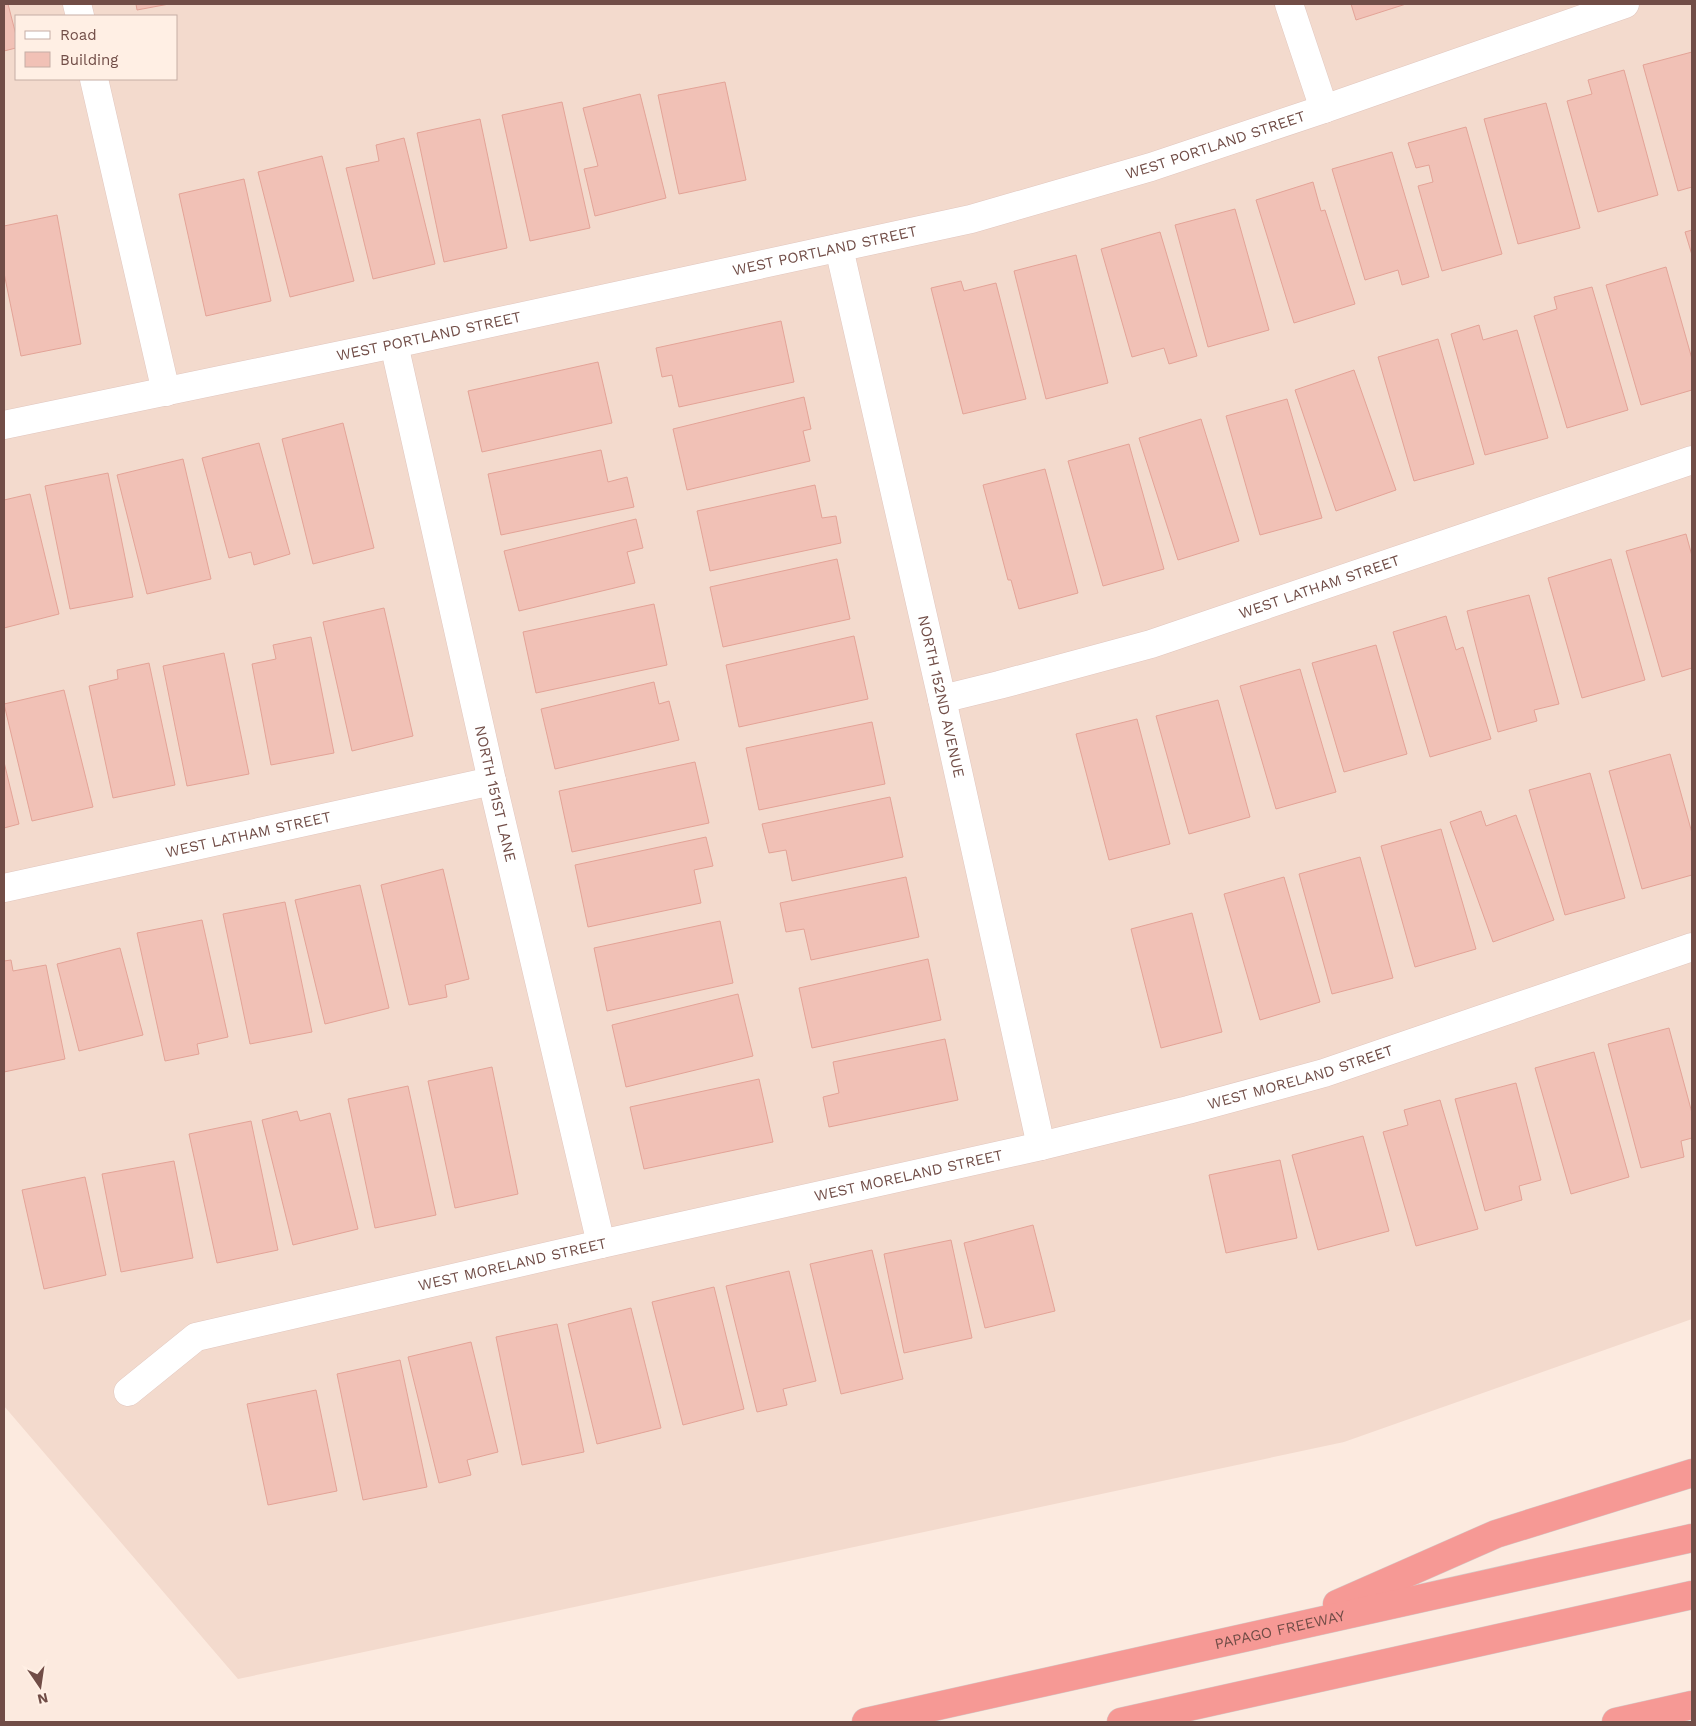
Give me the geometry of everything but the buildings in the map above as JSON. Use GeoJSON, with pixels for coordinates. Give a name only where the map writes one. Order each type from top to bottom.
{"type":"FeatureCollection","features":[{"type":"Feature","properties":{"kind":"highway"},"geometry":{"type":"LineString","coordinates":[[1281,1629],[1496,1534],[1692,1473]]}},
{"type":"Feature","properties":{"kind":"highway","name":"PAPAGO FREEWAY"},"geometry":{"type":"LineString","coordinates":[[866,1722],[1692,1538]]}},
{"type":"Feature","properties":{"kind":"highway"},"geometry":{"type":"LineString","coordinates":[[1121,1722],[1692,1594]]}},
{"type":"Feature","properties":{"kind":"highway"},"geometry":{"type":"LineString","coordinates":[[1616,1722],[1692,1705]]}},
{"type":"Feature","properties":{"kind":"street"},"geometry":{"type":"LineString","coordinates":[[1289,4],[1324,109]]}},
{"type":"Feature","properties":{"kind":"street","name":"WEST PORTLAND STREET"},"geometry":{"type":"LineString","coordinates":[[4,425],[394,344],[981,216],[1151,167],[1625,4]]}},
{"type":"Feature","properties":{"kind":"street"},"geometry":{"type":"LineString","coordinates":[[94,80],[166,392]]}},
{"type":"Feature","properties":{"kind":"street","name":"NORTH 152ND AVENUE"},"geometry":{"type":"LineString","coordinates":[[839,248],[942,699],[1041,1146]]}},
{"type":"Feature","properties":{"kind":"street","name":"NORTH 151ST LANE"},"geometry":{"type":"LineString","coordinates":[[394,344],[492,781],[602,1244]]}},
{"type":"Feature","properties":{"kind":"street","name":"WEST LATHAM STREET"},"geometry":{"type":"LineString","coordinates":[[942,699],[1151,644],[1692,460]]}},
{"type":"Feature","properties":{"kind":"street","name":"WEST LATHAM STREET"},"geometry":{"type":"LineString","coordinates":[[4,888],[492,781]]}},
{"type":"Feature","properties":{"kind":"street","name":"WEST MORELAND STREET"},"geometry":{"type":"LineString","coordinates":[[128,1392],[196,1337],[1041,1146],[1188,1110],[1324,1072],[1692,946]]}},
{"type":"Feature","properties":{"kind":"shaded area"},"geometry":{"type":"Polygon","coordinates":[[[4,4],[1692,4],[1692,1319],[1344,1442],[238,1679],[4,1406],[4,4]]]}}]}
